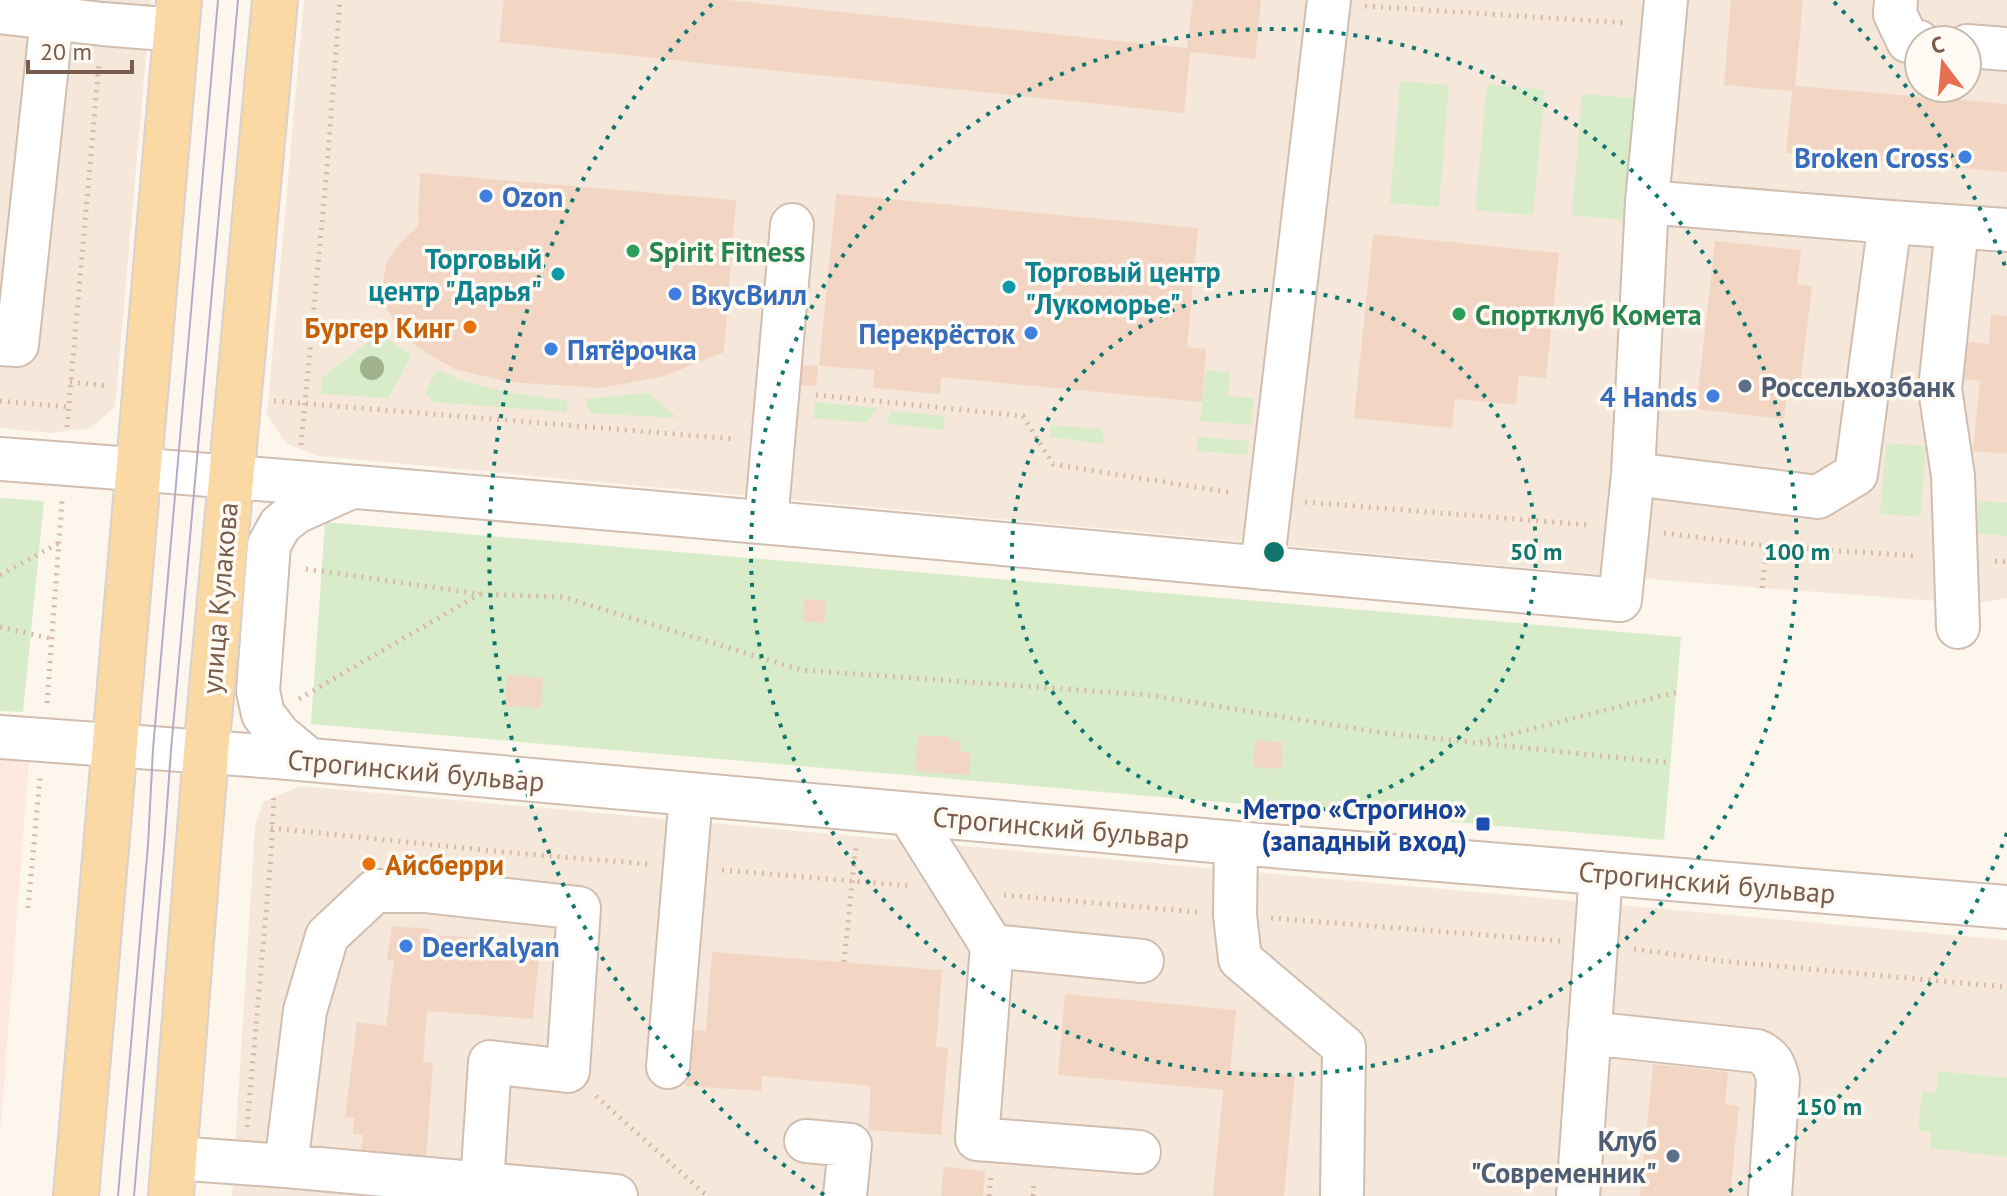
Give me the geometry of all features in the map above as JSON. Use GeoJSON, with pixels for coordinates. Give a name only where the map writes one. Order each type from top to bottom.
{"type":"FeatureCollection","features":[{"type":"Feature","properties":{"kind":"main road","name":"улица Кулакова"},"geometry":{"type":"LineString","coordinates":[[172,1177],[230,476],[275,0]]}},
{"type":"Feature","properties":{"kind":"main road"},"geometry":{"type":"LineString","coordinates":[[76,1196],[178,15]]}},
{"type":"Feature","properties":{"kind":"street"},"geometry":{"type":"LineString","coordinates":[[1896,0],[1895,14],[1903,31]]}},
{"type":"Feature","properties":{"kind":"street"},"geometry":{"type":"LineString","coordinates":[[1262,568],[1329,2]]}},
{"type":"Feature","properties":{"kind":"street"},"geometry":{"type":"LineString","coordinates":[[0,12],[102,24],[178,15]]}},
{"type":"Feature","properties":{"kind":"street"},"geometry":{"type":"LineString","coordinates":[[0,459],[766,522],[1620,600],[1633,474],[1647,202],[1665,13]]}},
{"type":"Feature","properties":{"kind":"street"},"geometry":{"type":"LineString","coordinates":[[0,344],[17,345],[52,18]]}},
{"type":"Feature","properties":{"kind":"street"},"geometry":{"type":"LineString","coordinates":[[1983,47],[2007,49]]}},
{"type":"Feature","properties":{"kind":"street"},"geometry":{"type":"LineString","coordinates":[[1647,202],[2007,230]]}},
{"type":"Feature","properties":{"kind":"street"},"geometry":{"type":"LineString","coordinates":[[1633,474],[1818,497],[1856,474],[1890,222]]}},
{"type":"Feature","properties":{"kind":"street"},"geometry":{"type":"LineString","coordinates":[[766,522],[792,225]]}},
{"type":"Feature","properties":{"kind":"street"},"geometry":{"type":"LineString","coordinates":[[1957,227],[1940,389],[1953,476],[1958,627]]}},
{"type":"Feature","properties":{"kind":"street"},"geometry":{"type":"LineString","coordinates":[[309,760],[279,735],[263,714],[258,691],[269,545],[280,525],[296,512],[353,487]]}},
{"type":"Feature","properties":{"kind":"street","name":"Строгинский бульвар"},"geometry":{"type":"LineString","coordinates":[[0,737],[42,755],[116,746],[206,752],[2007,907]]}},
{"type":"Feature","properties":{"kind":"street"},"geometry":{"type":"LineString","coordinates":[[668,1067],[691,795]]}},
{"type":"Feature","properties":{"kind":"street"},"geometry":{"type":"LineString","coordinates":[[909,814],[992,946],[977,1139],[1139,1152]]}},
{"type":"Feature","properties":{"kind":"street"},"geometry":{"type":"LineString","coordinates":[[1236,843],[1235,915],[1240,959],[1344,1047],[1342,1196]]}},
{"type":"Feature","properties":{"kind":"street"},"geometry":{"type":"LineString","coordinates":[[1578,1196],[1601,873]]}},
{"type":"Feature","properties":{"kind":"street"},"geometry":{"type":"LineString","coordinates":[[286,1166],[305,1011],[327,936],[375,891],[424,891],[579,908],[568,1071],[490,1062],[482,1184]]}},
{"type":"Feature","properties":{"kind":"street"},"geometry":{"type":"LineString","coordinates":[[992,946],[1142,961]]}},
{"type":"Feature","properties":{"kind":"street"},"geometry":{"type":"LineString","coordinates":[[1589,1033],[1757,1051],[1766,1055],[1775,1066],[1778,1080],[1770,1196]]}},
{"type":"Feature","properties":{"kind":"street"},"geometry":{"type":"LineString","coordinates":[[806,1141],[850,1145],[845,1196]]}},
{"type":"Feature","properties":{"kind":"street"},"geometry":{"type":"LineString","coordinates":[[172,1177],[225,1163],[616,1196]]}},
{"type":"Feature","properties":{"kind":"path"},"geometry":{"type":"LineString","coordinates":[[300,449],[340,0]]}},
{"type":"Feature","properties":{"kind":"path"},"geometry":{"type":"LineString","coordinates":[[1329,2],[1665,13]]}},
{"type":"Feature","properties":{"kind":"path"},"geometry":{"type":"LineString","coordinates":[[28,908],[53,639],[68,407],[102,24]]}},
{"type":"Feature","properties":{"kind":"path"},"geometry":{"type":"LineString","coordinates":[[810,395],[1023,416],[1053,464],[1269,499],[1627,528],[1767,546],[2007,562]]}},
{"type":"Feature","properties":{"kind":"path"},"geometry":{"type":"LineString","coordinates":[[0,401],[68,407]]}},
{"type":"Feature","properties":{"kind":"path"},"geometry":{"type":"LineString","coordinates":[[304,404],[773,443]]}},
{"type":"Feature","properties":{"kind":"path"},"geometry":{"type":"LineString","coordinates":[[0,575],[59,543]]}},
{"type":"Feature","properties":{"kind":"path"},"geometry":{"type":"LineString","coordinates":[[1762,588],[1767,546]]}},
{"type":"Feature","properties":{"kind":"path"},"geometry":{"type":"LineString","coordinates":[[293,567],[480,594],[563,597],[801,670],[1149,695],[1383,733],[1670,763]]}},
{"type":"Feature","properties":{"kind":"path"},"geometry":{"type":"LineString","coordinates":[[294,701],[480,594]]}},
{"type":"Feature","properties":{"kind":"path"},"geometry":{"type":"LineString","coordinates":[[0,627],[53,639]]}},
{"type":"Feature","properties":{"kind":"path"},"geometry":{"type":"LineString","coordinates":[[1475,743],[1677,692]]}},
{"type":"Feature","properties":{"kind":"path"},"geometry":{"type":"LineString","coordinates":[[225,1163],[245,1147],[274,793]]}},
{"type":"Feature","properties":{"kind":"path"},"geometry":{"type":"LineString","coordinates":[[844,962],[860,809]]}},
{"type":"Feature","properties":{"kind":"path"},"geometry":{"type":"LineString","coordinates":[[271,828],[513,853],[1596,944],[1721,961],[2007,987]]}},
{"type":"Feature","properties":{"kind":"path"},"geometry":{"type":"LineString","coordinates":[[568,1071],[707,1196]]}},
{"type":"Feature","properties":{"kind":"shaded area"},"geometry":{"type":"Polygon","coordinates":[[[0,0],[151,0],[115,407],[90,428],[51,433],[0,428],[0,0]]]}},
{"type":"Feature","properties":{"kind":"shaded area"},"geometry":{"type":"Polygon","coordinates":[[[304,0],[2007,0],[2007,598],[1975,604],[1660,580],[317,456],[286,443],[267,415],[304,0]]]}},
{"type":"Feature","properties":{"kind":"shaded area"},"geometry":{"type":"Polygon","coordinates":[[[0,757],[29,759],[0,1135],[0,757]]]}},
{"type":"Feature","properties":{"kind":"shaded area"},"geometry":{"type":"Polygon","coordinates":[[[300,786],[2007,940],[2007,1196],[232,1196],[255,826],[263,802],[300,786]]]}},
{"type":"Feature","properties":{"kind":"green space"},"geometry":{"type":"Polygon","coordinates":[[[1400,81],[1449,85],[1439,207],[1390,203],[1400,81]]]}},
{"type":"Feature","properties":{"kind":"green space"},"geometry":{"type":"Polygon","coordinates":[[[1487,84],[1545,90],[1533,215],[1475,210],[1487,84]]]}},
{"type":"Feature","properties":{"kind":"green space"},"geometry":{"type":"Polygon","coordinates":[[[1582,94],[1634,98],[1624,220],[1572,215],[1582,94]]]}},
{"type":"Feature","properties":{"kind":"green space"},"geometry":{"type":"Polygon","coordinates":[[[379,334],[412,356],[388,398],[321,394],[322,378],[379,334]]]}},
{"type":"Feature","properties":{"kind":"green space"},"geometry":{"type":"Polygon","coordinates":[[[437,370],[485,387],[568,400],[566,412],[433,402],[425,392],[437,370]]]}},
{"type":"Feature","properties":{"kind":"green space"},"geometry":{"type":"Polygon","coordinates":[[[1205,370],[1230,372],[1228,396],[1254,398],[1251,425],[1200,421],[1205,370]]]}},
{"type":"Feature","properties":{"kind":"green space"},"geometry":{"type":"Polygon","coordinates":[[[648,393],[678,418],[590,413],[585,399],[648,393]]]}},
{"type":"Feature","properties":{"kind":"green space"},"geometry":{"type":"Polygon","coordinates":[[[815,402],[878,408],[866,423],[813,418],[815,402]]]}},
{"type":"Feature","properties":{"kind":"green space"},"geometry":{"type":"Polygon","coordinates":[[[892,411],[945,416],[943,430],[886,423],[892,411]]]}},
{"type":"Feature","properties":{"kind":"green space"},"geometry":{"type":"Polygon","coordinates":[[[1051,425],[1102,429],[1105,444],[1050,437],[1051,425]]]}},
{"type":"Feature","properties":{"kind":"green space"},"geometry":{"type":"Polygon","coordinates":[[[1198,437],[1249,441],[1248,455],[1197,451],[1198,437]]]}},
{"type":"Feature","properties":{"kind":"green space"},"geometry":{"type":"Polygon","coordinates":[[[1886,443],[1926,446],[1920,517],[1880,514],[1886,443]]]}},
{"type":"Feature","properties":{"kind":"green space"},"geometry":{"type":"Polygon","coordinates":[[[0,498],[44,501],[23,712],[0,711],[0,498]]]}},
{"type":"Feature","properties":{"kind":"green space"},"geometry":{"type":"Polygon","coordinates":[[[1979,501],[2007,503],[2007,536],[1976,533],[1979,501]]]}},
{"type":"Feature","properties":{"kind":"green space"},"geometry":{"type":"Polygon","coordinates":[[[325,522],[1681,637],[1664,840],[311,724],[325,522]]]}},
{"type":"Feature","properties":{"kind":"green space"},"geometry":{"type":"Polygon","coordinates":[[[1938,1071],[2007,1078],[2007,1157],[1930,1148],[1931,1132],[1918,1130],[1922,1091],[1936,1092],[1938,1071]]]}},
{"type":"Feature","properties":{"kind":"building"},"geometry":{"type":"Polygon","coordinates":[[[504,0],[727,0],[1187,48],[1193,0],[1261,0],[1255,59],[1190,52],[1184,113],[499,42],[504,0]]]}},
{"type":"Feature","properties":{"kind":"building"},"geometry":{"type":"Polygon","coordinates":[[[1731,0],[1803,0],[1795,86],[1903,95],[1903,104],[2007,104],[2007,172],[1786,153],[1792,91],[1724,85],[1731,0]]]}},
{"type":"Feature","properties":{"kind":"building","name":"Торговый центр \"Дарья\""},"geometry":{"type":"Polygon","coordinates":[[[420,173],[736,200],[724,352],[664,376],[601,388],[508,382],[454,369],[416,346],[399,329],[387,309],[383,284],[386,264],[399,244],[418,226],[420,173]]]}},
{"type":"Feature","properties":{"kind":"building","name":"Торговый центр \"Лукоморье\""},"geometry":{"type":"Polygon","coordinates":[[[836,194],[1198,228],[1187,347],[1206,349],[1202,402],[941,377],[940,394],[873,388],[874,370],[819,366],[836,194]]]}},
{"type":"Feature","properties":{"kind":"building","name":"Спортклуб Комета"},"geometry":{"type":"Polygon","coordinates":[[[1373,234],[1559,253],[1546,378],[1519,376],[1516,405],[1455,399],[1452,428],[1354,418],[1373,234]]]}},
{"type":"Feature","properties":{"kind":"building"},"geometry":{"type":"Polygon","coordinates":[[[1715,241],[1801,250],[1797,284],[1812,286],[1800,385],[1788,384],[1784,419],[1696,409],[1715,241]]]}},
{"type":"Feature","properties":{"kind":"building"},"geometry":{"type":"Polygon","coordinates":[[[1991,314],[2007,316],[2007,454],[1973,451],[1980,381],[1950,378],[1953,340],[1989,344],[1991,314]]]}},
{"type":"Feature","properties":{"kind":"building"},"geometry":{"type":"Polygon","coordinates":[[[792,364],[818,366],[816,386],[790,384],[792,364]]]}},
{"type":"Feature","properties":{"kind":"building"},"geometry":{"type":"Polygon","coordinates":[[[804,599],[826,601],[824,623],[803,622],[804,599]]]}},
{"type":"Feature","properties":{"kind":"building"},"geometry":{"type":"Polygon","coordinates":[[[507,675],[543,678],[541,708],[505,706],[507,675]]]}},
{"type":"Feature","properties":{"kind":"building"},"geometry":{"type":"Polygon","coordinates":[[[918,735],[961,741],[960,752],[971,753],[969,775],[915,771],[918,735]]]}},
{"type":"Feature","properties":{"kind":"building"},"geometry":{"type":"Polygon","coordinates":[[[1255,740],[1283,742],[1281,769],[1253,767],[1255,740]]]}},
{"type":"Feature","properties":{"kind":"building"},"geometry":{"type":"Polygon","coordinates":[[[392,926],[430,929],[431,935],[489,938],[490,944],[507,944],[507,952],[539,954],[533,1019],[427,1011],[423,1062],[433,1062],[426,1160],[361,1151],[363,1135],[353,1134],[354,1118],[345,1117],[357,1022],[386,1026],[394,960],[387,960],[392,926]]]}},
{"type":"Feature","properties":{"kind":"building"},"geometry":{"type":"Polygon","coordinates":[[[712,952],[942,970],[936,1047],[948,1048],[941,1135],[868,1130],[871,1086],[762,1076],[761,1091],[686,1086],[691,1030],[706,1031],[712,952]]]}},
{"type":"Feature","properties":{"kind":"building"},"geometry":{"type":"Polygon","coordinates":[[[1065,994],[1236,1010],[1230,1070],[1295,1075],[1284,1196],[1213,1196],[1223,1090],[1058,1075],[1065,994]]]}},
{"type":"Feature","properties":{"kind":"building"},"geometry":{"type":"Polygon","coordinates":[[[1653,1064],[1728,1072],[1725,1104],[1739,1106],[1730,1196],[1640,1196],[1653,1064]]]}},
{"type":"Feature","properties":{"kind":"building"},"geometry":{"type":"Polygon","coordinates":[[[944,1167],[985,1171],[983,1196],[941,1196],[944,1167]]]}},
{"type":"Feature","properties":{"kind":"tram line"},"geometry":{"type":"LineString","coordinates":[[118,1196],[218,0]]}},
{"type":"Feature","properties":{"kind":"tram line"},"geometry":{"type":"LineString","coordinates":[[134,1196],[238,0]]}},
{"type":"Feature","properties":{"kind":"place","name":"Broken Cross"},"geometry":{"type":"Point","coordinates":[1965,157]}},
{"type":"Feature","properties":{"kind":"place","name":"Ozon"},"geometry":{"type":"Point","coordinates":[486,196]}},
{"type":"Feature","properties":{"kind":"place","name":"Spirit Fitness"},"geometry":{"type":"Point","coordinates":[633,251]}},
{"type":"Feature","properties":{"kind":"place","name":"Торговый центр \"Дарья\""},"geometry":{"type":"Point","coordinates":[558,274]}},
{"type":"Feature","properties":{"kind":"place","name":"Торговый центр \"Лукоморье\""},"geometry":{"type":"Point","coordinates":[1009,287]}},
{"type":"Feature","properties":{"kind":"place","name":"ВкусВилл"},"geometry":{"type":"Point","coordinates":[675,294]}},
{"type":"Feature","properties":{"kind":"place","name":"Спортклуб Комета"},"geometry":{"type":"Point","coordinates":[1459,314]}},
{"type":"Feature","properties":{"kind":"place","name":"Бургер Кинг"},"geometry":{"type":"Point","coordinates":[470,327]}},
{"type":"Feature","properties":{"kind":"place","name":"Перекрёсток"},"geometry":{"type":"Point","coordinates":[1031,333]}},
{"type":"Feature","properties":{"kind":"place","name":"Пятёрочка"},"geometry":{"type":"Point","coordinates":[551,349]}},
{"type":"Feature","properties":{"kind":"place","name":"Россельхозбанк"},"geometry":{"type":"Point","coordinates":[1745,386]}},
{"type":"Feature","properties":{"kind":"place","name":"4 Hands"},"geometry":{"type":"Point","coordinates":[1713,396]}},
{"type":"Feature","properties":{"kind":"place","name":"Метро «Строгино» (западный вход)"},"geometry":{"type":"Point","coordinates":[1483,824]}},
{"type":"Feature","properties":{"kind":"place","name":"Айсберри"},"geometry":{"type":"Point","coordinates":[369,864]}},
{"type":"Feature","properties":{"kind":"place","name":"DeerKalyan"},"geometry":{"type":"Point","coordinates":[406,946]}},
{"type":"Feature","properties":{"kind":"place","name":"Клуб \"Современник\""},"geometry":{"type":"Point","coordinates":[1673,1156]}}]}
